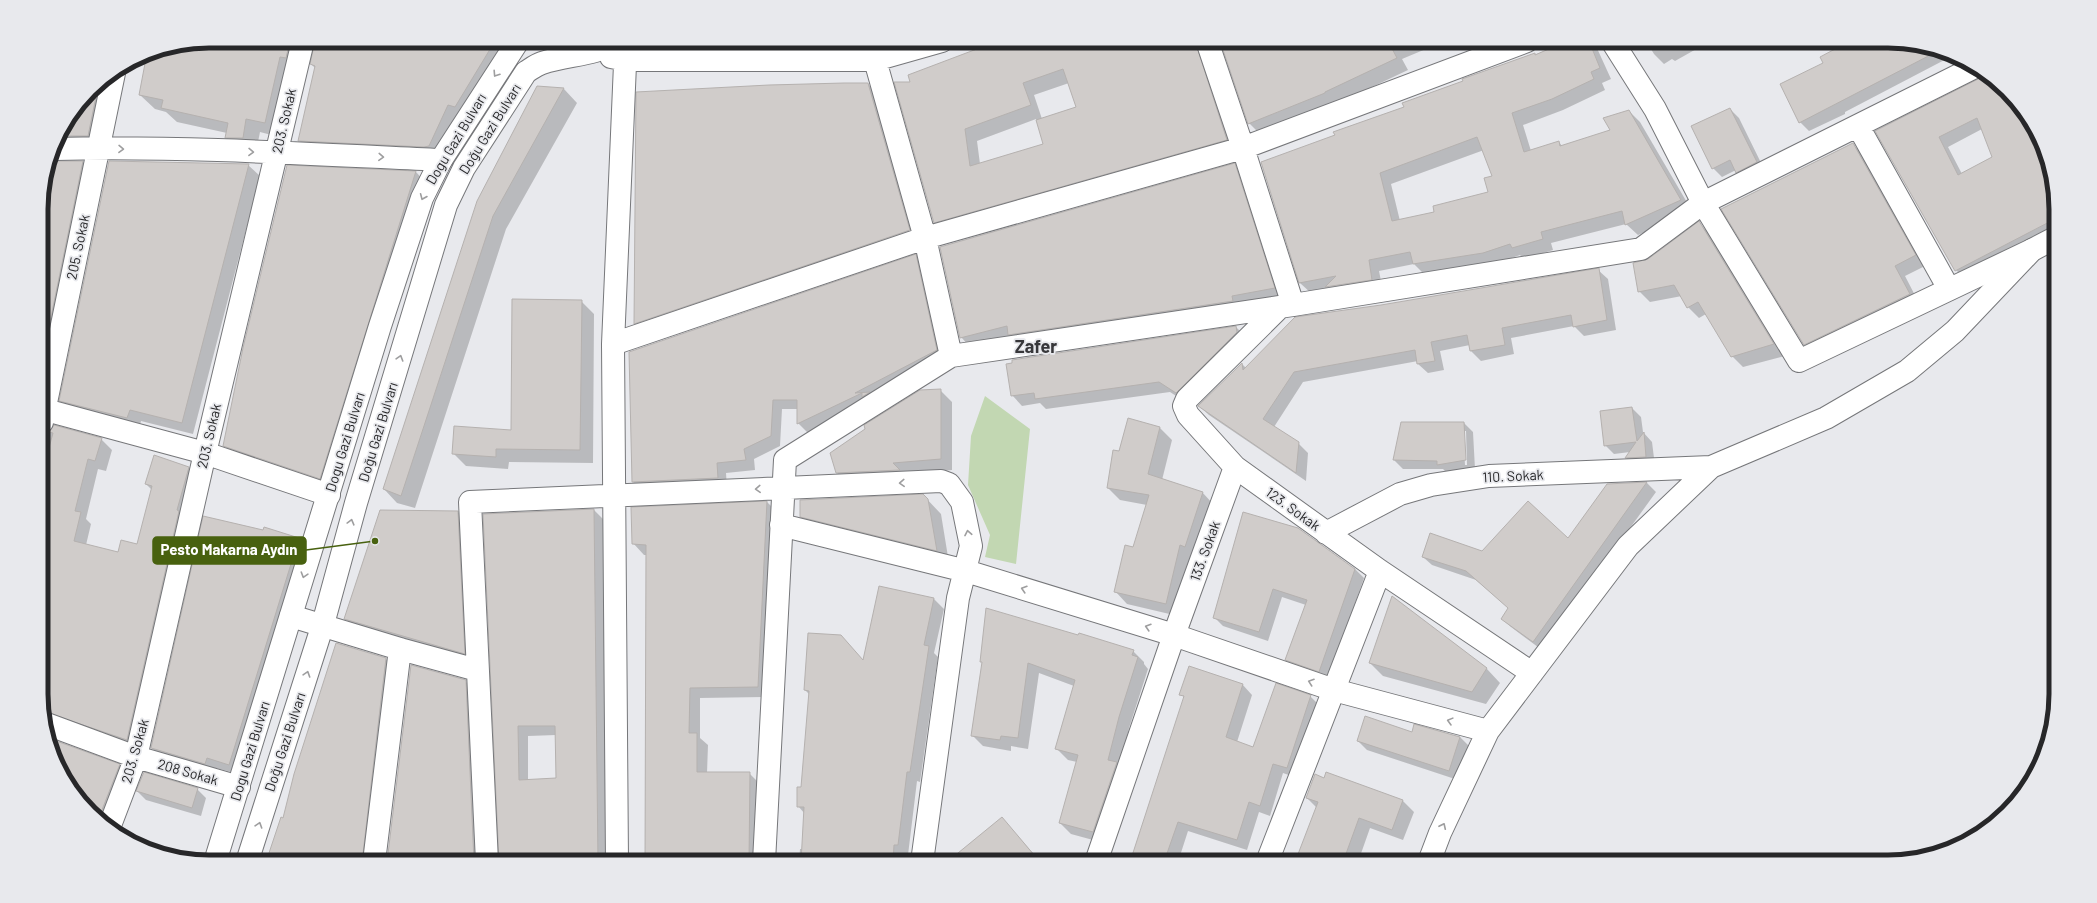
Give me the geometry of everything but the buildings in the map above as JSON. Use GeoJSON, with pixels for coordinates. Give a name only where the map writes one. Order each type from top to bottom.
{"type":"FeatureCollection","features":[{"type":"Feature","properties":{"kind":"street","name":"203. Sokak"},"geometry":{"type":"LineString","coordinates":[[111,822],[136,757],[204,453],[301,48]]}},
{"type":"Feature","properties":{"kind":"street","name":"Dogu Gazi Bulvarı"},"geometry":{"type":"LineString","coordinates":[[218,855],[291,616],[422,198],[441,160],[513,48]]}},
{"type":"Feature","properties":{"kind":"street","name":"Doğu Gazi Bulvarı"},"geometry":{"type":"LineString","coordinates":[[249,855],[323,624],[356,503],[446,205],[464,168],[526,72],[541,63],[579,49],[607,48]]}},
{"type":"Feature","properties":{"kind":"street"},"geometry":{"type":"LineString","coordinates":[[616,855],[613,344],[623,48]]}},
{"type":"Feature","properties":{"kind":"street"},"geometry":{"type":"LineString","coordinates":[[625,48],[654,60],[875,60],[917,48]]}},
{"type":"Feature","properties":{"kind":"street"},"geometry":{"type":"LineString","coordinates":[[646,48],[654,60]]}},
{"type":"Feature","properties":{"kind":"street"},"geometry":{"type":"LineString","coordinates":[[1209,48],[1243,148],[1286,306]]}},
{"type":"Feature","properties":{"kind":"street"},"geometry":{"type":"LineString","coordinates":[[613,344],[925,238],[1243,148],[1508,48]]}},
{"type":"Feature","properties":{"kind":"street"},"geometry":{"type":"LineString","coordinates":[[1616,48],[1655,109],[1703,203],[1799,361],[2049,241]]}},
{"type":"Feature","properties":{"kind":"street"},"geometry":{"type":"LineString","coordinates":[[875,60],[925,238],[951,356]]}},
{"type":"Feature","properties":{"kind":"street"},"geometry":{"type":"LineString","coordinates":[[764,855],[782,488],[785,460],[951,356],[1286,306],[1641,248],[1703,203],[1968,70]]}},
{"type":"Feature","properties":{"kind":"street","name":"205. Sokak"},"geometry":{"type":"LineString","coordinates":[[48,390],[113,80]]}},
{"type":"Feature","properties":{"kind":"street"},"geometry":{"type":"LineString","coordinates":[[1858,126],[1949,289]]}},
{"type":"Feature","properties":{"kind":"street"},"geometry":{"type":"LineString","coordinates":[[60,149],[99,148],[277,152],[441,160]]}},
{"type":"Feature","properties":{"kind":"street"},"geometry":{"type":"LineString","coordinates":[[1432,855],[1440,832],[1488,731],[1628,546],[1711,467],[1826,418],[1907,371],[1955,331],[2032,250]]}},
{"type":"Feature","properties":{"kind":"street","name":"123. Sokak"},"geometry":{"type":"LineString","coordinates":[[1286,306],[1185,403],[1184,406],[1191,419],[1235,467],[1380,571],[1532,673]]}},
{"type":"Feature","properties":{"kind":"street"},"geometry":{"type":"LineString","coordinates":[[48,415],[204,453],[329,495]]}},
{"type":"Feature","properties":{"kind":"street","name":"133. Sokak"},"geometry":{"type":"LineString","coordinates":[[1098,855],[1174,635],[1235,467]]}},
{"type":"Feature","properties":{"kind":"street","name":"110. Sokak"},"geometry":{"type":"LineString","coordinates":[[1326,533],[1400,494],[1431,485],[1489,476],[1711,467]]}},
{"type":"Feature","properties":{"kind":"street"},"geometry":{"type":"LineString","coordinates":[[487,855],[470,502],[941,481],[949,484],[962,502],[971,546],[966,571],[958,598],[923,855]]}},
{"type":"Feature","properties":{"kind":"street"},"geometry":{"type":"LineString","coordinates":[[781,525],[966,571],[1174,635],[1334,690],[1488,731]]}},
{"type":"Feature","properties":{"kind":"street"},"geometry":{"type":"LineString","coordinates":[[1271,855],[1380,571]]}},
{"type":"Feature","properties":{"kind":"street"},"geometry":{"type":"LineString","coordinates":[[291,616],[323,624],[400,650],[477,670]]}},
{"type":"Feature","properties":{"kind":"street"},"geometry":{"type":"LineString","coordinates":[[375,855],[400,650]]}},
{"type":"Feature","properties":{"kind":"street","name":"208 Sokak"},"geometry":{"type":"LineString","coordinates":[[51,726],[136,757],[239,787]]}},
{"type":"Feature","properties":{"kind":"green space"},"geometry":{"type":"Polygon","coordinates":[[[985,396],[1030,429],[1016,564],[985,557],[990,535],[968,485],[971,436],[985,396]]]}},
{"type":"Feature","properties":{"kind":"place","name":"Pesto Makarna Aydın"},"geometry":{"type":"Point","coordinates":[375,541]}},
{"type":"Feature","properties":{"kind":"district","name":"Zafer"},"geometry":{"type":"Point","coordinates":[1036,347]}}]}
